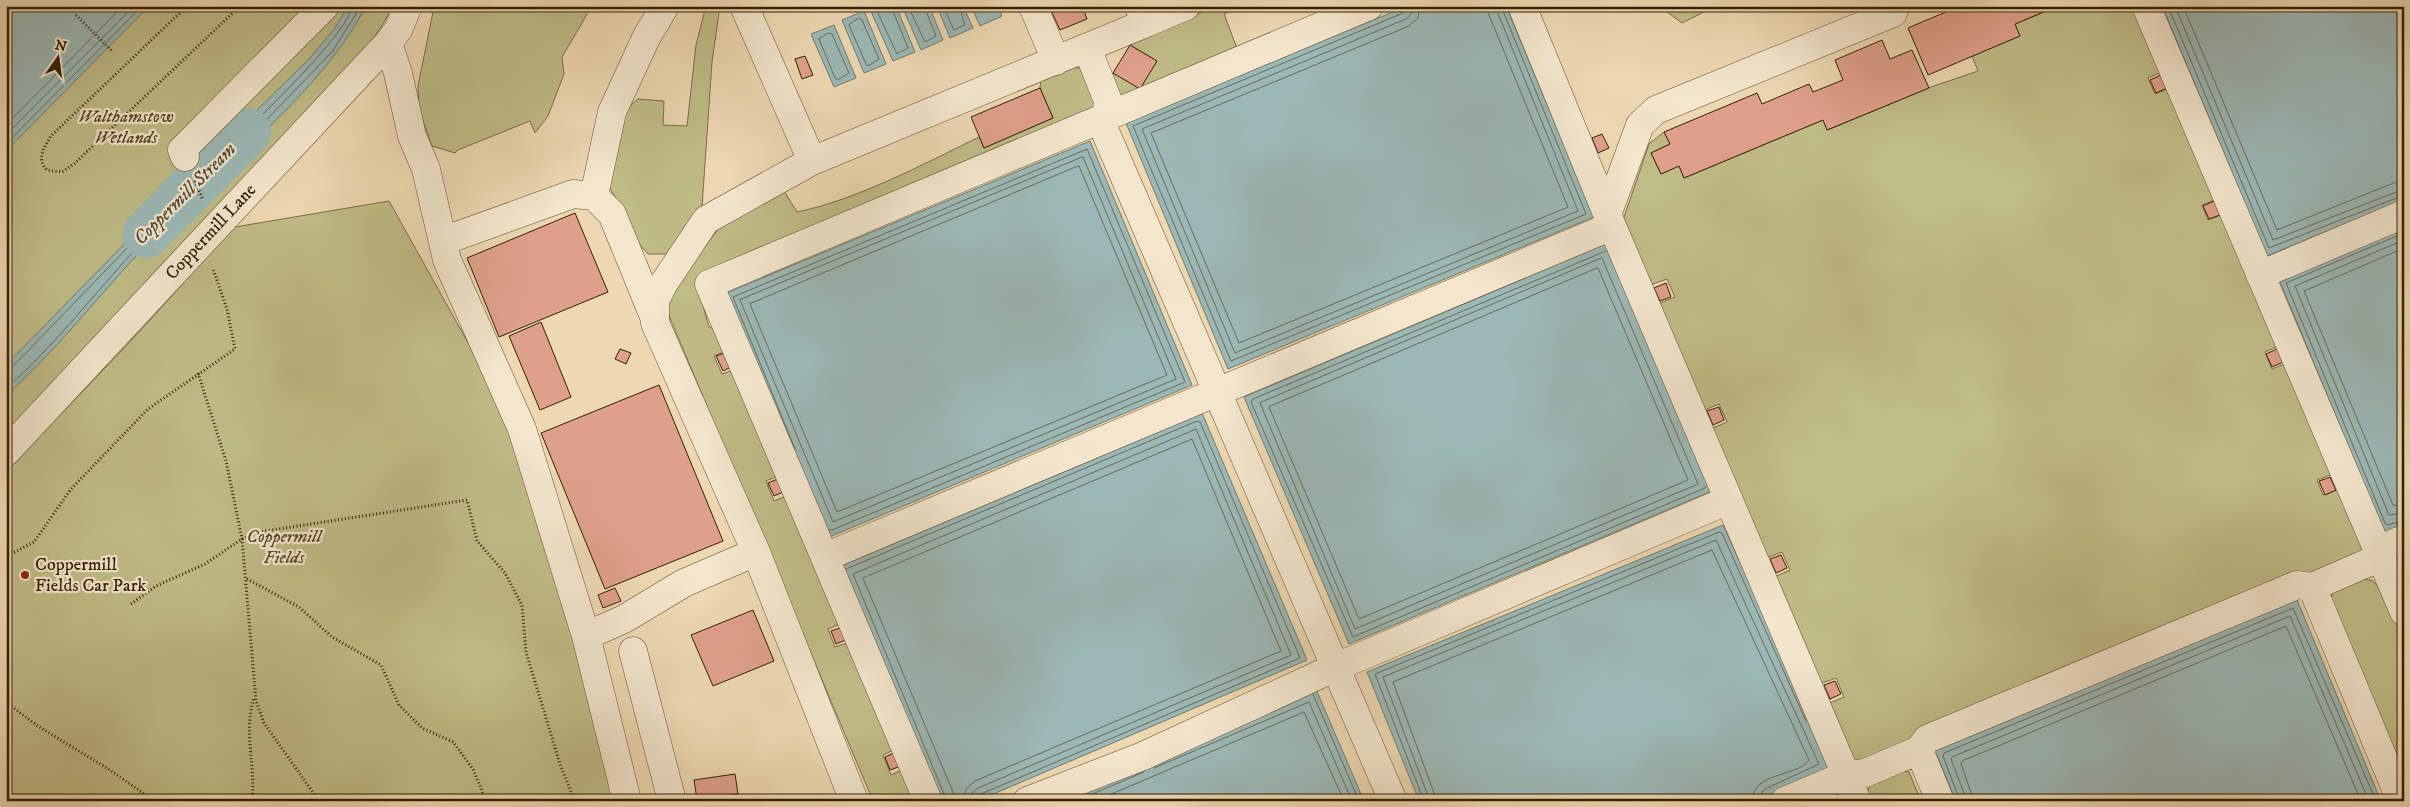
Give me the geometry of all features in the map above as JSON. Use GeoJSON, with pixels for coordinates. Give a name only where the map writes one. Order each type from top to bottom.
{"type":"FeatureCollection","features":[{"type":"Feature","properties":{"kind":"street"},"geometry":{"type":"LineString","coordinates":[[185,157],[182,150],[325,6]]}},
{"type":"Feature","properties":{"kind":"street","name":"Coppermill Lane"},"geometry":{"type":"LineString","coordinates":[[6,452],[388,43],[398,30],[408,6]]}},
{"type":"Feature","properties":{"kind":"street"},"geometry":{"type":"LineString","coordinates":[[594,196],[612,112],[646,38],[665,6]]}},
{"type":"Feature","properties":{"kind":"street"},"geometry":{"type":"LineString","coordinates":[[744,6],[812,161]]}},
{"type":"Feature","properties":{"kind":"street"},"geometry":{"type":"LineString","coordinates":[[1033,6],[1056,61]]}},
{"type":"Feature","properties":{"kind":"street"},"geometry":{"type":"LineString","coordinates":[[846,799],[756,552],[655,323],[655,301],[664,283],[706,220],[812,161],[1087,48],[1143,15],[1186,6]]}},
{"type":"Feature","properties":{"kind":"street"},"geometry":{"type":"LineString","coordinates":[[928,801],[709,284],[1369,6]]}},
{"type":"Feature","properties":{"kind":"street"},"geometry":{"type":"LineString","coordinates":[[1522,6],[1610,220],[1857,801]]}},
{"type":"Feature","properties":{"kind":"street"},"geometry":{"type":"LineString","coordinates":[[2146,6],[2404,612]]}},
{"type":"Feature","properties":{"kind":"street"},"geometry":{"type":"LineString","coordinates":[[825,556],[1217,391],[1610,220],[1640,125],[1656,110],[1894,13]]}},
{"type":"Feature","properties":{"kind":"street"},"geometry":{"type":"LineString","coordinates":[[388,43],[398,73],[412,136],[426,169],[447,260],[522,429],[586,636],[627,801]]}},
{"type":"Feature","properties":{"kind":"street"},"geometry":{"type":"LineString","coordinates":[[1087,48],[1108,101],[1104,129],[1393,801]]}},
{"type":"Feature","properties":{"kind":"street"},"geometry":{"type":"LineString","coordinates":[[443,241],[573,194],[594,196],[612,214],[655,318]]}},
{"type":"Feature","properties":{"kind":"street"},"geometry":{"type":"LineString","coordinates":[[2260,275],[2404,214]]}},
{"type":"Feature","properties":{"kind":"street"},"geometry":{"type":"LineString","coordinates":[[1027,801],[1143,756],[1336,667],[1729,500]]}},
{"type":"Feature","properties":{"kind":"street"},"geometry":{"type":"LineString","coordinates":[[1785,801],[1846,775],[1865,773],[1919,750],[1927,739],[2297,585],[2312,587],[2379,554],[2404,539]]}},
{"type":"Feature","properties":{"kind":"street"},"geometry":{"type":"LineString","coordinates":[[586,636],[624,619],[684,583],[756,552]]}},
{"type":"Feature","properties":{"kind":"street"},"geometry":{"type":"LineString","coordinates":[[2312,587],[2401,801]]}},
{"type":"Feature","properties":{"kind":"street"},"geometry":{"type":"LineString","coordinates":[[633,651],[672,801]]}},
{"type":"Feature","properties":{"kind":"street"},"geometry":{"type":"LineString","coordinates":[[1919,750],[1940,801]]}},
{"type":"Feature","properties":{"kind":"path"},"geometry":{"type":"LineString","coordinates":[[187,6],[50,136],[40,162],[47,170],[62,172],[74,164],[240,6]]}},
{"type":"Feature","properties":{"kind":"path"},"geometry":{"type":"LineString","coordinates":[[76,15],[113,52]]}},
{"type":"Feature","properties":{"kind":"path"},"geometry":{"type":"LineString","coordinates":[[11,554],[34,542],[71,489],[148,409],[235,349],[227,309],[218,281],[199,245]]}},
{"type":"Feature","properties":{"kind":"path"},"geometry":{"type":"LineString","coordinates":[[198,373],[226,461],[242,539],[254,696],[264,723],[319,801]]}},
{"type":"Feature","properties":{"kind":"path"},"geometry":{"type":"LineString","coordinates":[[131,604],[156,586],[205,564],[242,539],[259,532],[467,500],[477,540],[505,572],[522,605],[526,652],[560,764],[575,801]]}},
{"type":"Feature","properties":{"kind":"path"},"geometry":{"type":"LineString","coordinates":[[246,579],[299,607],[332,637],[381,665],[399,705],[422,728],[453,742],[473,769],[486,801]]}},
{"type":"Feature","properties":{"kind":"path"},"geometry":{"type":"LineString","coordinates":[[252,801],[253,767],[248,746],[250,710],[254,696]]}},
{"type":"Feature","properties":{"kind":"path"},"geometry":{"type":"LineString","coordinates":[[6,702],[36,724],[110,770],[154,801]]}},
{"type":"Feature","properties":{"kind":"green space","name":"Walthamstow Wetlands"},"geometry":{"type":"Polygon","coordinates":[[[6,6],[394,6],[360,60],[208,215],[6,432],[6,6]]]}},
{"type":"Feature","properties":{"kind":"green space"},"geometry":{"type":"Polygon","coordinates":[[[402,6],[592,6],[562,57],[564,74],[548,116],[535,133],[530,121],[458,150],[455,153],[432,146],[419,110],[418,86],[433,12],[402,6]]]}},
{"type":"Feature","properties":{"kind":"green space"},"geometry":{"type":"Polygon","coordinates":[[[706,6],[720,6],[712,62],[702,207],[669,254],[648,254],[631,231],[609,187],[624,111],[638,99],[664,101],[663,125],[687,126],[696,45],[706,6]]]}},
{"type":"Feature","properties":{"kind":"green space"},"geometry":{"type":"Polygon","coordinates":[[[1215,6],[1243,6],[1224,14],[1238,51],[1119,100],[1111,82],[1113,73],[1157,61],[1130,45],[1215,6]]]}},
{"type":"Feature","properties":{"kind":"green space"},"geometry":{"type":"Polygon","coordinates":[[[1659,6],[1716,6],[1682,23],[1659,6]]]}},
{"type":"Feature","properties":{"kind":"green space"},"geometry":{"type":"Polygon","coordinates":[[[2058,6],[2130,6],[2135,8],[2166,70],[2148,78],[2155,94],[2173,87],[2220,198],[2202,205],[2208,220],[2226,213],[2281,345],[2265,352],[2272,369],[2289,362],[2335,473],[2317,480],[2323,495],[2342,488],[2365,554],[1853,765],[1825,705],[1844,697],[1836,678],[1817,685],[1772,578],[1790,570],[1782,552],[1764,559],[1710,429],[1727,422],[1719,404],[1703,411],[1658,304],[1675,297],[1667,279],[1650,285],[1623,220],[1649,144],[1664,132],[1670,144],[1651,153],[1661,174],[1679,166],[1684,178],[1823,120],[1828,130],[1928,88],[1978,71],[1972,56],[2019,36],[2015,24],[2058,6]]]}},
{"type":"Feature","properties":{"kind":"green space"},"geometry":{"type":"Polygon","coordinates":[[[1071,67],[1083,69],[1097,97],[1095,111],[700,295],[709,327],[724,333],[731,349],[714,356],[722,374],[739,368],[783,474],[766,481],[774,501],[791,494],[845,622],[828,629],[835,647],[853,641],[898,748],[883,755],[891,775],[906,768],[920,801],[873,801],[667,311],[671,293],[732,210],[784,191],[797,212],[843,199],[866,190],[979,137],[984,148],[1053,118],[1040,88],[1041,79],[1071,67]]]}},
{"type":"Feature","properties":{"kind":"green space","name":"Coppermill Fields"},"geometry":{"type":"Polygon","coordinates":[[[389,201],[471,348],[515,433],[576,640],[616,801],[7,801],[6,471],[148,322],[229,228],[389,201]]]}},
{"type":"Feature","properties":{"kind":"green space"},"geometry":{"type":"Polygon","coordinates":[[[2357,579],[2372,580],[2383,592],[2404,633],[2404,764],[2395,768],[2329,604],[2334,590],[2357,579]]]}},
{"type":"Feature","properties":{"kind":"green space"},"geometry":{"type":"Polygon","coordinates":[[[1898,770],[1909,772],[1921,801],[1868,801],[1866,795],[1872,781],[1898,770]]]}},
{"type":"Feature","properties":{"kind":"water"},"geometry":{"type":"Polygon","coordinates":[[[6,6],[149,6],[6,151],[6,6]]]}},
{"type":"Feature","properties":{"kind":"water"},"geometry":{"type":"Polygon","coordinates":[[[348,6],[366,6],[351,32],[333,57],[293,103],[205,190],[197,169],[310,58],[335,28],[348,6]]]}},
{"type":"Feature","properties":{"kind":"water"},"geometry":{"type":"Polygon","coordinates":[[[877,6],[896,6],[915,52],[893,61],[870,9],[877,6]]]}},
{"type":"Feature","properties":{"kind":"water"},"geometry":{"type":"Polygon","coordinates":[[[902,6],[929,6],[943,40],[921,50],[902,6]]]}},
{"type":"Feature","properties":{"kind":"water"},"geometry":{"type":"Polygon","coordinates":[[[937,6],[963,6],[973,28],[950,38],[937,6]]]}},
{"type":"Feature","properties":{"kind":"water"},"geometry":{"type":"Polygon","coordinates":[[[971,6],[998,6],[1002,16],[980,26],[971,6]]]}},
{"type":"Feature","properties":{"kind":"water"},"geometry":{"type":"Polygon","coordinates":[[[1407,6],[1506,6],[1594,217],[1228,369],[1126,123],[1407,6]]]}},
{"type":"Feature","properties":{"kind":"water"},"geometry":{"type":"Polygon","coordinates":[[[2167,6],[2404,6],[2404,199],[2267,256],[2163,8],[2167,6]]]}},
{"type":"Feature","properties":{"kind":"water"},"geometry":{"type":"Polygon","coordinates":[[[864,11],[886,64],[864,73],[842,20],[864,11]]]}},
{"type":"Feature","properties":{"kind":"water"},"geometry":{"type":"Polygon","coordinates":[[[834,25],[856,78],[834,87],[811,34],[834,25]]]}},
{"type":"Feature","properties":{"kind":"water"},"geometry":{"type":"Polygon","coordinates":[[[1090,141],[1192,385],[827,538],[724,294],[1090,141]]]}},
{"type":"Feature","properties":{"kind":"water"},"geometry":{"type":"Polygon","coordinates":[[[188,179],[195,197],[146,245],[55,347],[6,396],[6,365],[188,179]]]}},
{"type":"Feature","properties":{"kind":"water"},"geometry":{"type":"Polygon","coordinates":[[[2404,228],[2404,524],[2384,532],[2279,279],[2404,228]]]}},
{"type":"Feature","properties":{"kind":"water"},"geometry":{"type":"Polygon","coordinates":[[[1608,243],[1714,490],[1349,644],[1244,397],[1608,243]]]}},
{"type":"Feature","properties":{"kind":"water"},"geometry":{"type":"Polygon","coordinates":[[[1202,413],[1307,660],[977,801],[937,801],[837,568],[1202,413]]]}},
{"type":"Feature","properties":{"kind":"water"},"geometry":{"type":"Polygon","coordinates":[[[1723,525],[1835,771],[1766,801],[1419,801],[1367,672],[1723,525]]]}},
{"type":"Feature","properties":{"kind":"water"},"geometry":{"type":"Polygon","coordinates":[[[2297,600],[2381,801],[1956,801],[1935,751],[2297,600]]]}},
{"type":"Feature","properties":{"kind":"water"},"geometry":{"type":"Polygon","coordinates":[[[1315,687],[1364,801],[1047,801],[1315,687]]]}},
{"type":"Feature","properties":{"kind":"building"},"geometry":{"type":"Polygon","coordinates":[[[1049,6],[1082,6],[1087,19],[1060,30],[1049,6]]]}},
{"type":"Feature","properties":{"kind":"building"},"geometry":{"type":"Polygon","coordinates":[[[1960,6],[2058,6],[2015,24],[2020,36],[1928,75],[1908,28],[1960,6]]]}},
{"type":"Feature","properties":{"kind":"building"},"geometry":{"type":"Polygon","coordinates":[[[1882,40],[1890,59],[1912,50],[1929,88],[1827,130],[1823,120],[1684,178],[1679,166],[1661,174],[1651,153],[1670,144],[1664,132],[1757,93],[1762,104],[1809,84],[1813,92],[1843,80],[1835,60],[1882,40]]]}},
{"type":"Feature","properties":{"kind":"building"},"geometry":{"type":"Polygon","coordinates":[[[1130,45],[1157,61],[1140,89],[1113,73],[1130,45]]]}},
{"type":"Feature","properties":{"kind":"building"},"geometry":{"type":"Polygon","coordinates":[[[805,56],[813,75],[802,79],[795,59],[805,56]]]}},
{"type":"Feature","properties":{"kind":"building"},"geometry":{"type":"Polygon","coordinates":[[[2161,75],[2167,88],[2156,93],[2150,80],[2161,75]]]}},
{"type":"Feature","properties":{"kind":"building"},"geometry":{"type":"Polygon","coordinates":[[[1040,88],[1053,118],[984,148],[971,117],[1040,88]]]}},
{"type":"Feature","properties":{"kind":"building"},"geometry":{"type":"Polygon","coordinates":[[[1602,134],[1609,148],[1598,153],[1592,138],[1602,134]]]}},
{"type":"Feature","properties":{"kind":"building"},"geometry":{"type":"Polygon","coordinates":[[[2214,201],[2220,215],[2209,219],[2203,206],[2214,201]]]}},
{"type":"Feature","properties":{"kind":"building"},"geometry":{"type":"Polygon","coordinates":[[[575,213],[608,292],[499,337],[467,258],[575,213]]]}},
{"type":"Feature","properties":{"kind":"building"},"geometry":{"type":"Polygon","coordinates":[[[1666,283],[1671,297],[1660,301],[1654,288],[1666,283]]]}},
{"type":"Feature","properties":{"kind":"building"},"geometry":{"type":"Polygon","coordinates":[[[541,322],[571,397],[540,410],[509,336],[541,322]]]}},
{"type":"Feature","properties":{"kind":"building"},"geometry":{"type":"Polygon","coordinates":[[[620,349],[631,353],[626,364],[615,359],[620,349]]]}},
{"type":"Feature","properties":{"kind":"building"},"geometry":{"type":"Polygon","coordinates":[[[2277,349],[2283,362],[2272,367],[2266,354],[2277,349]]]}},
{"type":"Feature","properties":{"kind":"building"},"geometry":{"type":"Polygon","coordinates":[[[727,352],[733,366],[723,371],[716,356],[727,352]]]}},
{"type":"Feature","properties":{"kind":"building"},"geometry":{"type":"Polygon","coordinates":[[[659,385],[723,541],[605,589],[541,433],[659,385]]]}},
{"type":"Feature","properties":{"kind":"building"},"geometry":{"type":"Polygon","coordinates":[[[1719,407],[1724,420],[1713,425],[1707,411],[1719,407]]]}},
{"type":"Feature","properties":{"kind":"building"},"geometry":{"type":"Polygon","coordinates":[[[2330,477],[2336,490],[2325,495],[2319,481],[2330,477]]]}},
{"type":"Feature","properties":{"kind":"building"},"geometry":{"type":"Polygon","coordinates":[[[780,478],[786,491],[774,496],[768,483],[780,478]]]}},
{"type":"Feature","properties":{"kind":"building"},"geometry":{"type":"Polygon","coordinates":[[[1781,555],[1787,568],[1776,573],[1770,559],[1781,555]]]}},
{"type":"Feature","properties":{"kind":"building"},"geometry":{"type":"Polygon","coordinates":[[[615,588],[621,601],[603,608],[598,595],[615,588]]]}},
{"type":"Feature","properties":{"kind":"building"},"geometry":{"type":"Polygon","coordinates":[[[753,610],[774,661],[713,686],[691,635],[753,610]]]}},
{"type":"Feature","properties":{"kind":"building"},"geometry":{"type":"Polygon","coordinates":[[[843,627],[848,639],[836,644],[831,631],[843,627]]]}},
{"type":"Feature","properties":{"kind":"building"},"geometry":{"type":"Polygon","coordinates":[[[1835,681],[1841,694],[1830,699],[1824,685],[1835,681]]]}},
{"type":"Feature","properties":{"kind":"building"},"geometry":{"type":"Polygon","coordinates":[[[896,752],[901,766],[890,770],[885,757],[896,752]]]}},
{"type":"Feature","properties":{"kind":"building"},"geometry":{"type":"Polygon","coordinates":[[[735,774],[738,794],[697,800],[694,780],[735,774]]]}},
{"type":"Feature","properties":{"kind":"waterway","name":"Coppermill Stream"},"geometry":{"type":"LineString","coordinates":[[146,234],[247,132]]}},
{"type":"Feature","properties":{"kind":"place","name":"Coppermill Fields Car Park"},"geometry":{"type":"Point","coordinates":[25,575]}}]}
